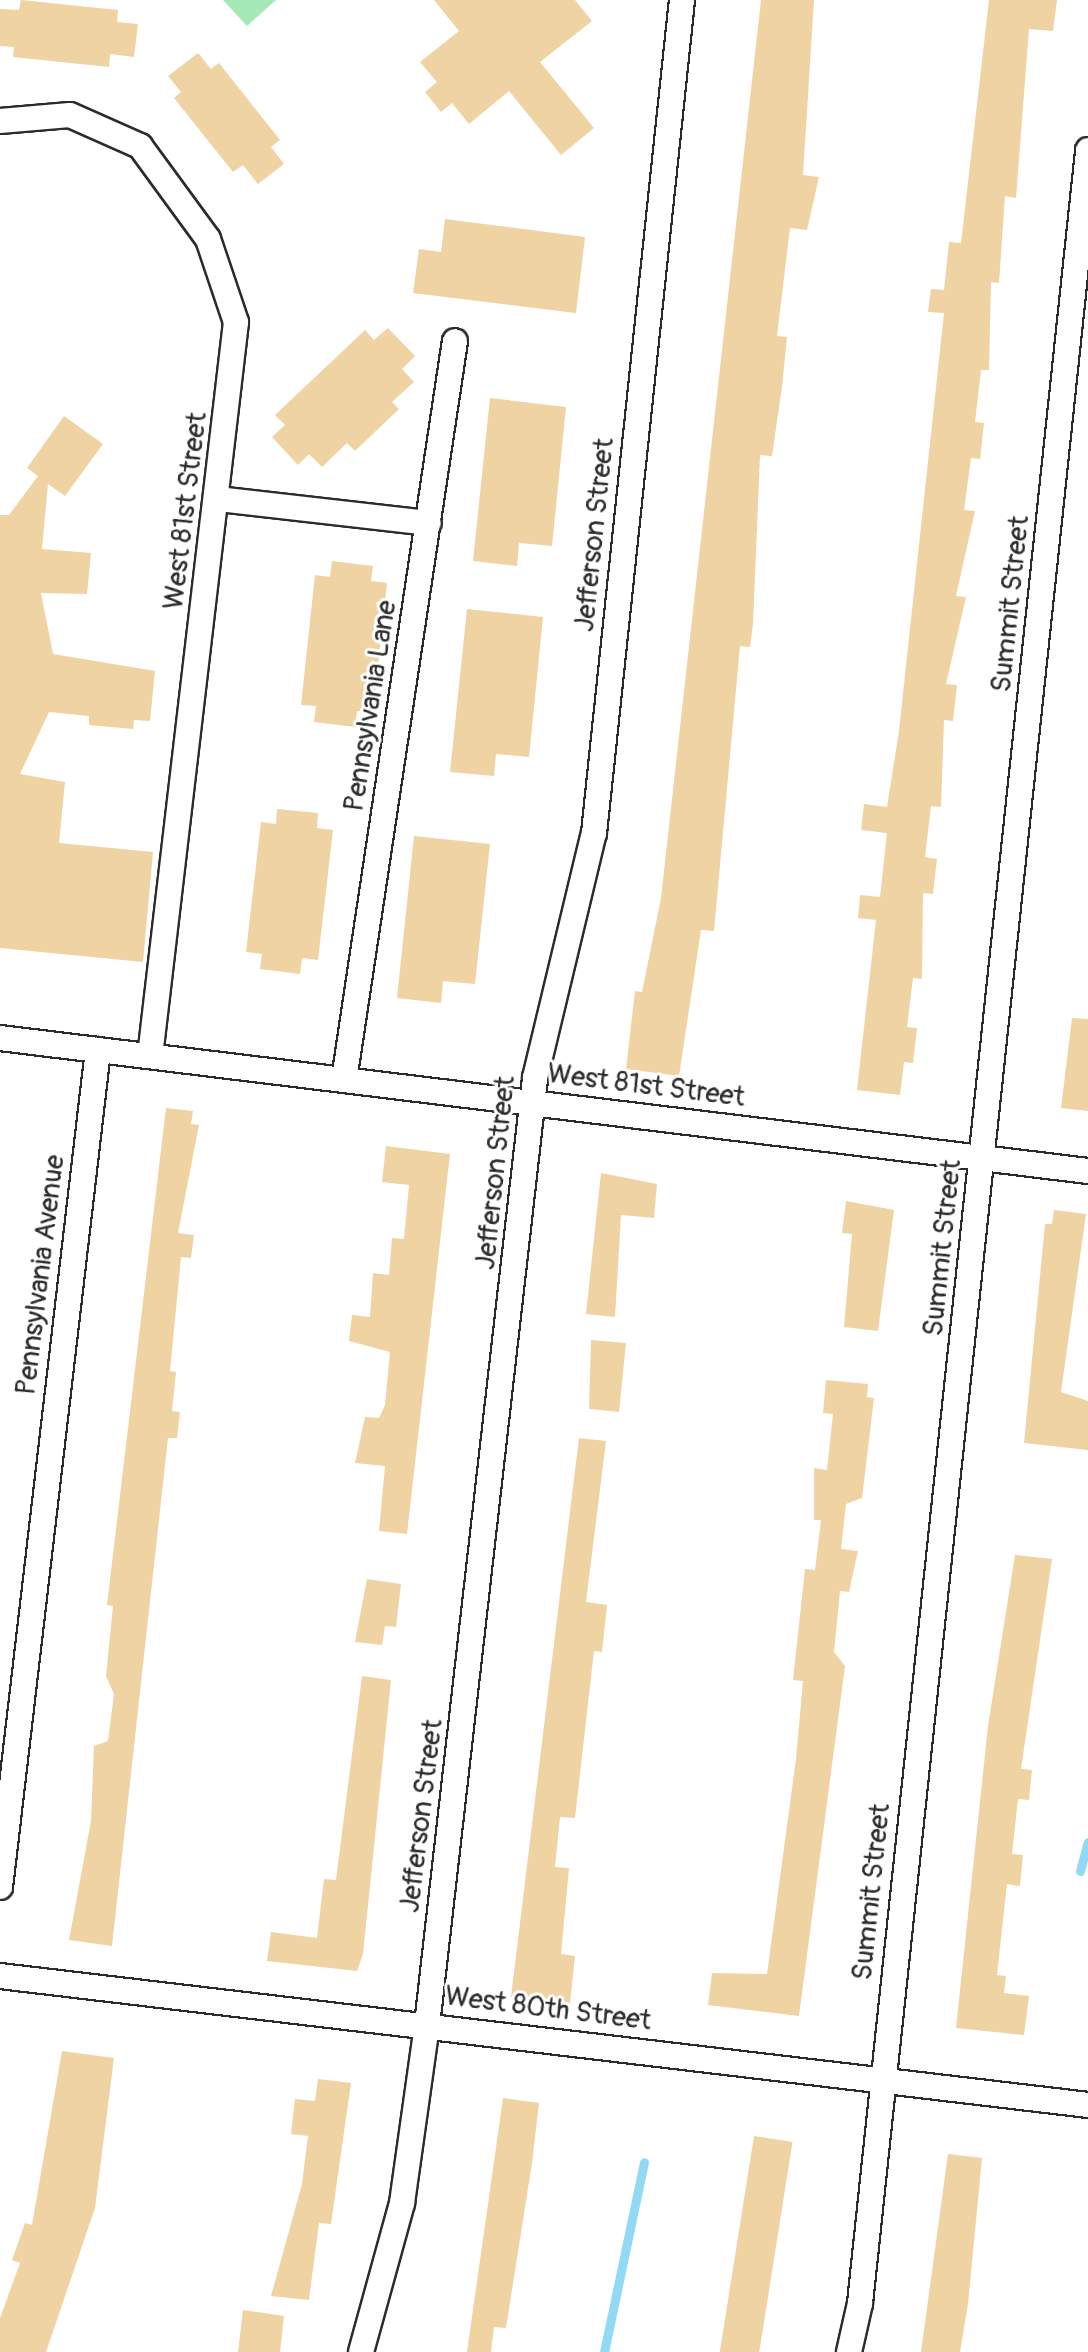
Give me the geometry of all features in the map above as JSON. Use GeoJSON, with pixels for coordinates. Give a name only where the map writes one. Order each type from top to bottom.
{"type":"FeatureCollection","features":[{"type":"Feature","properties":{"kind":"street","name":"Jefferson Street"},"geometry":{"type":"LineString","coordinates":[[361,2352],[402,2203],[427,2025],[545,1029],[594,833],[682,0]]}},
{"type":"Feature","properties":{"kind":"street","name":"West 81st Street"},"geometry":{"type":"LineString","coordinates":[[0,121],[70,115],[126,135],[162,169],[208,239],[236,322],[218,499],[150,1056]]}},
{"type":"Feature","properties":{"kind":"street","name":"Summit Street"},"geometry":{"type":"LineString","coordinates":[[849,2352],[860,2303],[881,2079],[983,1158],[1088,150]]}},
{"type":"Feature","properties":{"kind":"street","name":"Pennsylvania Lane"},"geometry":{"type":"LineString","coordinates":[[344,1080],[455,341]]}},
{"type":"Feature","properties":{"kind":"street"},"geometry":{"type":"LineString","coordinates":[[218,499],[429,523]]}},
{"type":"Feature","properties":{"kind":"street","name":"West 81st Street"},"geometry":{"type":"LineString","coordinates":[[0,1038],[1088,1171]]}},
{"type":"Feature","properties":{"kind":"street","name":"Pennsylvania Avenue"},"geometry":{"type":"LineString","coordinates":[[0,1887],[98,1050]]}},
{"type":"Feature","properties":{"kind":"street","name":"West 80th Street"},"geometry":{"type":"LineString","coordinates":[[0,1976],[1088,2105]]}},
{"type":"Feature","properties":{"kind":"green space"},"geometry":{"type":"Polygon","coordinates":[[[223,0],[276,0],[247,26],[223,0]]]}},
{"type":"Feature","properties":{"kind":"building"},"geometry":{"type":"Polygon","coordinates":[[[21,0],[118,10],[117,22],[138,24],[134,57],[110,54],[109,67],[13,57],[14,47],[0,46],[0,9],[19,10],[21,0]]]}},
{"type":"Feature","properties":{"kind":"building"},"geometry":{"type":"Polygon","coordinates":[[[434,0],[575,0],[592,21],[540,62],[594,128],[561,155],[509,91],[469,124],[452,103],[441,112],[425,92],[437,82],[420,62],[459,31],[434,0]]]}},
{"type":"Feature","properties":{"kind":"building"},"geometry":{"type":"Polygon","coordinates":[[[761,0],[814,0],[803,175],[819,177],[807,230],[790,228],[777,336],[787,337],[782,387],[772,456],[760,455],[753,624],[750,647],[740,646],[714,931],[701,930],[679,1076],[626,1069],[635,991],[642,992],[661,898],[761,0]]]}},
{"type":"Feature","properties":{"kind":"building"},"geometry":{"type":"Polygon","coordinates":[[[989,0],[1057,0],[1053,31],[1029,29],[1016,198],[1005,196],[999,283],[991,282],[989,370],[981,370],[975,422],[984,423],[980,459],[971,458],[964,510],[975,511],[956,596],[966,597],[946,684],[957,685],[953,721],[944,720],[941,807],[931,806],[925,857],[937,859],[933,894],[923,893],[922,979],[913,978],[907,1027],[917,1028],[913,1063],[904,1062],[900,1095],[857,1090],[876,920],[858,918],[860,895],[880,897],[887,833],[861,830],[864,804],[887,807],[899,731],[944,313],[928,312],[931,289],[944,290],[949,242],[961,243],[989,0]]]}},
{"type":"Feature","properties":{"kind":"building"},"geometry":{"type":"Polygon","coordinates":[[[198,53],[211,69],[219,63],[280,140],[271,147],[284,164],[258,184],[243,165],[233,172],[174,98],[181,92],[168,76],[198,53]]]}},
{"type":"Feature","properties":{"kind":"building"},"geometry":{"type":"Polygon","coordinates":[[[445,219],[585,237],[576,313],[413,293],[419,249],[441,252],[445,219]]]}},
{"type":"Feature","properties":{"kind":"building"},"geometry":{"type":"Polygon","coordinates":[[[388,328],[415,356],[402,369],[414,382],[392,402],[399,409],[355,451],[347,443],[322,467],[309,454],[298,465],[272,437],[285,425],[275,415],[365,330],[374,340],[388,328]]]}},
{"type":"Feature","properties":{"kind":"building"},"geometry":{"type":"Polygon","coordinates":[[[490,398],[566,407],[552,546],[519,543],[517,566],[473,561],[490,398]]]}},
{"type":"Feature","properties":{"kind":"building"},"geometry":{"type":"Polygon","coordinates":[[[64,416],[103,444],[65,496],[48,484],[42,549],[91,553],[87,594],[41,593],[53,654],[155,671],[150,721],[134,720],[133,729],[89,725],[89,716],[49,712],[20,774],[65,782],[59,843],[153,852],[143,962],[0,948],[0,515],[9,515],[38,476],[27,468],[64,416]]]}},
{"type":"Feature","properties":{"kind":"building"},"geometry":{"type":"Polygon","coordinates":[[[332,561],[373,566],[371,581],[387,583],[373,712],[357,711],[355,727],[314,722],[316,706],[301,705],[315,575],[330,577],[332,561]]]}},
{"type":"Feature","properties":{"kind":"building"},"geometry":{"type":"Polygon","coordinates":[[[467,609],[543,617],[529,757],[496,754],[494,776],[450,772],[467,609]]]}},
{"type":"Feature","properties":{"kind":"building"},"geometry":{"type":"Polygon","coordinates":[[[277,809],[318,813],[317,828],[333,830],[318,960],[302,958],[300,974],[260,969],[262,954],[246,952],[261,822],[276,824],[277,809]]]}},
{"type":"Feature","properties":{"kind":"building"},"geometry":{"type":"Polygon","coordinates":[[[414,836],[490,844],[475,984],[443,981],[441,1003],[397,998],[414,836]]]}},
{"type":"Feature","properties":{"kind":"building"},"geometry":{"type":"Polygon","coordinates":[[[1072,1018],[1088,1019],[1088,1111],[1061,1108],[1072,1018]]]}},
{"type":"Feature","properties":{"kind":"building"},"geometry":{"type":"Polygon","coordinates":[[[166,1108],[193,1111],[191,1124],[199,1125],[178,1233],[194,1235],[191,1258],[181,1257],[170,1371],[176,1372],[172,1411],[180,1412],[177,1438],[168,1438],[112,1946],[69,1940],[91,1821],[94,1746],[108,1741],[114,1694],[106,1676],[113,1606],[107,1605],[166,1108]]]}},
{"type":"Feature","properties":{"kind":"building"},"geometry":{"type":"Polygon","coordinates":[[[386,1146],[450,1154],[407,1534],[379,1531],[385,1466],[355,1463],[365,1417],[379,1418],[385,1405],[390,1352],[349,1341],[352,1315],[370,1317],[373,1273],[389,1275],[392,1238],[404,1239],[409,1185],[382,1182],[386,1146]]]}},
{"type":"Feature","properties":{"kind":"building"},"geometry":{"type":"Polygon","coordinates":[[[601,1173],[657,1184],[654,1218],[621,1215],[615,1317],[586,1314],[601,1173]]]}},
{"type":"Feature","properties":{"kind":"building"},"geometry":{"type":"Polygon","coordinates":[[[846,1201],[894,1210],[878,1331],[844,1327],[852,1234],[842,1233],[846,1201]]]}},
{"type":"Feature","properties":{"kind":"building"},"geometry":{"type":"Polygon","coordinates":[[[1054,1210],[1086,1214],[1061,1392],[1088,1401],[1088,1450],[1024,1443],[1045,1224],[1052,1224],[1054,1210]]]}},
{"type":"Feature","properties":{"kind":"building"},"geometry":{"type":"Polygon","coordinates":[[[591,1340],[626,1343],[619,1412],[589,1409],[591,1340]]]}},
{"type":"Feature","properties":{"kind":"building"},"geometry":{"type":"Polygon","coordinates":[[[826,1380],[868,1384],[867,1397],[874,1398],[862,1498],[846,1504],[841,1549],[858,1551],[849,1592],[840,1591],[834,1652],[845,1666],[799,2016],[708,2005],[712,1973],[767,1974],[796,1759],[803,1681],[793,1680],[805,1569],[815,1570],[821,1520],[814,1520],[814,1468],[827,1470],[833,1414],[823,1413],[826,1380]]]}},
{"type":"Feature","properties":{"kind":"building"},"geometry":{"type":"Polygon","coordinates":[[[579,1438],[606,1441],[586,1602],[607,1605],[602,1652],[594,1651],[575,1818],[560,1817],[555,1867],[569,1868],[561,1954],[575,1956],[570,2003],[511,1997],[579,1438]]]}},
{"type":"Feature","properties":{"kind":"building"},"geometry":{"type":"Polygon","coordinates":[[[1015,1555],[1052,1559],[1021,1769],[1032,1770],[1029,1800],[1018,1799],[1012,1854],[1023,1855],[1020,1886],[1007,1884],[997,1975],[1006,1976],[1004,1993],[1029,1996],[1024,2035],[956,2028],[988,1726],[1015,1555]]]}},
{"type":"Feature","properties":{"kind":"building"},"geometry":{"type":"Polygon","coordinates":[[[367,1579],[401,1584],[396,1627],[385,1626],[382,1645],[355,1642],[367,1579]]]}},
{"type":"Feature","properties":{"kind":"building"},"geometry":{"type":"Polygon","coordinates":[[[362,1676],[391,1680],[363,1954],[357,1971],[267,1961],[271,1932],[317,1938],[324,1879],[336,1880],[362,1676]]]}},
{"type":"Feature","properties":{"kind":"building"},"geometry":{"type":"Polygon","coordinates":[[[62,2051],[114,2058],[95,2208],[46,2352],[0,2352],[0,2318],[20,2263],[12,2260],[25,2223],[32,2225],[62,2051]]]}},
{"type":"Feature","properties":{"kind":"building"},"geometry":{"type":"Polygon","coordinates":[[[318,2079],[351,2083],[331,2224],[319,2223],[309,2300],[271,2296],[302,2184],[308,2136],[291,2134],[295,2099],[315,2101],[318,2079]]]}},
{"type":"Feature","properties":{"kind":"building"},"geometry":{"type":"Polygon","coordinates":[[[503,2098],[539,2103],[532,2163],[506,2328],[494,2327],[491,2352],[467,2352],[503,2098]]]}},
{"type":"Feature","properties":{"kind":"building"},"geometry":{"type":"Polygon","coordinates":[[[754,2136],[793,2142],[759,2352],[720,2352],[754,2136]]]}},
{"type":"Feature","properties":{"kind":"building"},"geometry":{"type":"Polygon","coordinates":[[[948,2154],[982,2158],[968,2304],[960,2352],[921,2352],[948,2154]]]}},
{"type":"Feature","properties":{"kind":"building"},"geometry":{"type":"Polygon","coordinates":[[[243,2310],[284,2316],[280,2352],[238,2352],[243,2310]]]}},
{"type":"Feature","properties":{"kind":"waterway"},"geometry":{"type":"LineString","coordinates":[[1080,1871],[1088,1842]]}},
{"type":"Feature","properties":{"kind":"waterway"},"geometry":{"type":"LineString","coordinates":[[604,2352],[644,2162]]}}]}
